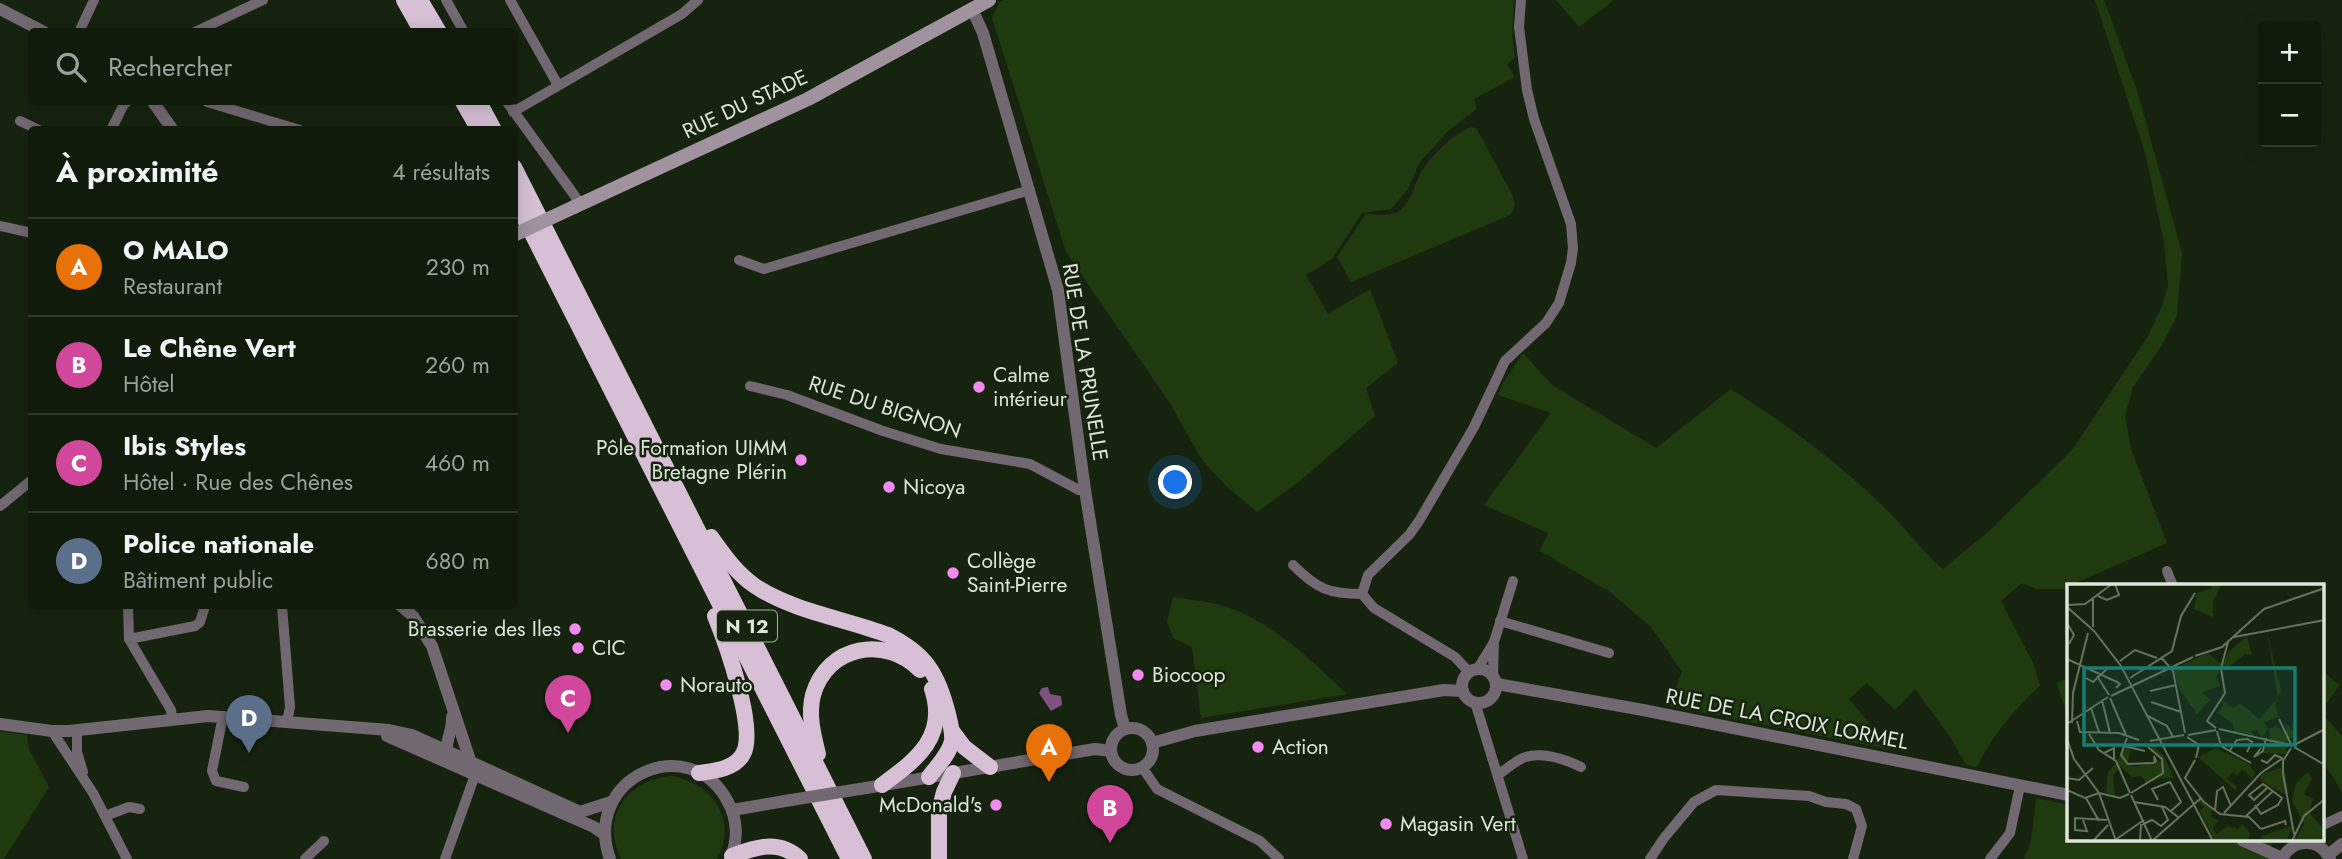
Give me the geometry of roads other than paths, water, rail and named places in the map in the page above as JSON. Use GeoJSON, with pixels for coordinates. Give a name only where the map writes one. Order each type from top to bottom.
{"type":"FeatureCollection","features":[{"type":"Feature","properties":{"kind":"highway"},"geometry":{"type":"LineString","coordinates":[[404,0],[420,28]]}},
{"type":"Feature","properties":{"kind":"highway"},"geometry":{"type":"LineString","coordinates":[[420,0],[437,28]]}},
{"type":"Feature","properties":{"kind":"highway"},"geometry":{"type":"LineString","coordinates":[[465,105],[477,126]]}},
{"type":"Feature","properties":{"kind":"highway"},"geometry":{"type":"LineString","coordinates":[[481,105],[492,126]]}},
{"type":"Feature","properties":{"kind":"highway","name":"N 12"},"geometry":{"type":"LineString","coordinates":[[518,175],[864,859]]}},
{"type":"Feature","properties":{"kind":"highway","name":"N 12"},"geometry":{"type":"LineString","coordinates":[[518,206],[849,859]]}},
{"type":"Feature","properties":{"kind":"highway"},"geometry":{"type":"LineString","coordinates":[[673,480],[727,560],[754,585],[785,601],[888,635],[917,653],[936,677],[952,731],[947,754],[929,777]]}},
{"type":"Feature","properties":{"kind":"highway"},"geometry":{"type":"LineString","coordinates":[[699,773],[718,770],[734,763],[742,756],[748,741],[746,718],[710,602],[706,579]]}},
{"type":"Feature","properties":{"kind":"highway"},"geometry":{"type":"LineString","coordinates":[[820,774],[811,718],[814,693],[819,681],[836,661],[848,654],[871,648],[883,649],[895,652],[919,668],[933,692],[936,715],[930,738],[918,757],[874,786]]}},
{"type":"Feature","properties":{"kind":"highway"},"geometry":{"type":"LineString","coordinates":[[952,731],[964,747],[990,767]]}},
{"type":"Feature","properties":{"kind":"highway"},"geometry":{"type":"LineString","coordinates":[[939,859],[940,811],[944,792],[953,773]]}},
{"type":"Feature","properties":{"kind":"highway"},"geometry":{"type":"LineString","coordinates":[[731,857],[760,845],[783,847],[800,859]]}},
{"type":"Feature","properties":{"kind":"main road","name":"RUE DU STADE"},"geometry":{"type":"LineString","coordinates":[[518,233],[808,99],[969,5],[989,0]]}},
{"type":"Feature","properties":{"kind":"street"},"geometry":{"type":"LineString","coordinates":[[81,28],[94,0]]}},
{"type":"Feature","properties":{"kind":"street"},"geometry":{"type":"LineString","coordinates":[[204,28],[263,0]]}},
{"type":"Feature","properties":{"kind":"street"},"geometry":{"type":"LineString","coordinates":[[446,0],[462,28]]}},
{"type":"Feature","properties":{"kind":"street"},"geometry":{"type":"LineString","coordinates":[[510,0],[558,85]]}},
{"type":"Feature","properties":{"kind":"street"},"geometry":{"type":"LineString","coordinates":[[513,111],[681,14],[698,0]]}},
{"type":"Feature","properties":{"kind":"street"},"geometry":{"type":"LineString","coordinates":[[1362,594],[1368,575],[1409,535],[1419,521],[1474,427],[1505,360],[1545,323],[1559,303],[1565,285],[1573,248],[1571,224],[1534,119],[1527,90],[1520,27],[1521,0]]}},
{"type":"Feature","properties":{"kind":"street","name":"RUE DE LA PRUNELLE"},"geometry":{"type":"LineString","coordinates":[[969,5],[983,33],[1058,290],[1085,490],[1125,729]]}},
{"type":"Feature","properties":{"kind":"street"},"geometry":{"type":"LineString","coordinates":[[0,9],[36,28]]}},
{"type":"Feature","properties":{"kind":"street"},"geometry":{"type":"LineString","coordinates":[[113,126],[124,105]]}},
{"type":"Feature","properties":{"kind":"street"},"geometry":{"type":"LineString","coordinates":[[155,105],[170,126]]}},
{"type":"Feature","properties":{"kind":"street"},"geometry":{"type":"LineString","coordinates":[[217,105],[287,126]]}},
{"type":"Feature","properties":{"kind":"street"},"geometry":{"type":"LineString","coordinates":[[509,105],[577,205]]}},
{"type":"Feature","properties":{"kind":"street"},"geometry":{"type":"LineString","coordinates":[[20,121],[31,126]]}},
{"type":"Feature","properties":{"kind":"street"},"geometry":{"type":"LineString","coordinates":[[739,260],[764,269],[1030,190]]}},
{"type":"Feature","properties":{"kind":"street"},"geometry":{"type":"LineString","coordinates":[[0,226],[28,232]]}},
{"type":"Feature","properties":{"kind":"street","name":"RUE DU BIGNON"},"geometry":{"type":"LineString","coordinates":[[750,386],[941,449],[1030,464],[1080,490],[1085,490]]}},
{"type":"Feature","properties":{"kind":"street"},"geometry":{"type":"LineString","coordinates":[[0,506],[28,483]]}},
{"type":"Feature","properties":{"kind":"street"},"geometry":{"type":"LineString","coordinates":[[1293,565],[1311,583],[1343,595],[1362,594]]}},
{"type":"Feature","properties":{"kind":"street"},"geometry":{"type":"LineString","coordinates":[[2167,571],[2172,584]]}},
{"type":"Feature","properties":{"kind":"street"},"geometry":{"type":"LineString","coordinates":[[1494,642],[1463,681],[1463,691],[1469,700],[1486,702],[1496,690],[1494,642],[1513,582]]}},
{"type":"Feature","properties":{"kind":"street"},"geometry":{"type":"LineString","coordinates":[[1362,594],[1374,608],[1473,670],[1484,669],[1495,679]]}},
{"type":"Feature","properties":{"kind":"street"},"geometry":{"type":"LineString","coordinates":[[128,609],[129,639],[171,710],[172,719]]}},
{"type":"Feature","properties":{"kind":"street"},"geometry":{"type":"LineString","coordinates":[[129,639],[195,626],[200,622],[204,609]]}},
{"type":"Feature","properties":{"kind":"street"},"geometry":{"type":"LineString","coordinates":[[282,609],[290,708],[286,722]]}},
{"type":"Feature","properties":{"kind":"street"},"geometry":{"type":"LineString","coordinates":[[405,609],[413,616],[432,646],[475,775],[445,859]]}},
{"type":"Feature","properties":{"kind":"street"},"geometry":{"type":"LineString","coordinates":[[1500,621],[1609,653]]}},
{"type":"Feature","properties":{"kind":"street","name":"RUE DE LA CROIX LORMEL"},"geometry":{"type":"LineString","coordinates":[[1495,679],[2067,795]]}},
{"type":"Feature","properties":{"kind":"street"},"geometry":{"type":"LineString","coordinates":[[1152,743],[1195,731],[1444,690],[1463,691]]}},
{"type":"Feature","properties":{"kind":"street"},"geometry":{"type":"LineString","coordinates":[[1475,702],[1522,859]]}},
{"type":"Feature","properties":{"kind":"street"},"geometry":{"type":"LineString","coordinates":[[447,756],[453,726],[451,706]]}},
{"type":"Feature","properties":{"kind":"street"},"geometry":{"type":"LineString","coordinates":[[223,716],[212,771],[216,781],[244,787]]}},
{"type":"Feature","properties":{"kind":"street"},"geometry":{"type":"LineString","coordinates":[[0,724],[52,731],[223,716],[389,730],[412,735],[475,775],[594,827],[604,835]]}},
{"type":"Feature","properties":{"kind":"street"},"geometry":{"type":"LineString","coordinates":[[360,728],[471,761],[580,812],[611,802]]}},
{"type":"Feature","properties":{"kind":"street"},"geometry":{"type":"LineString","coordinates":[[1144,771],[1151,756],[1152,743],[1139,729],[1125,729],[1114,737],[1111,751],[1116,763],[1128,769],[1144,771],[1157,789],[1260,841],[1279,859]]}},
{"type":"Feature","properties":{"kind":"street"},"geometry":{"type":"LineString","coordinates":[[77,730],[77,752],[86,783]]}},
{"type":"Feature","properties":{"kind":"street"},"geometry":{"type":"LineString","coordinates":[[52,731],[86,783],[127,859]]}},
{"type":"Feature","properties":{"kind":"street"},"geometry":{"type":"LineString","coordinates":[[732,810],[1095,748],[1111,751]]}},
{"type":"Feature","properties":{"kind":"street"},"geometry":{"type":"LineString","coordinates":[[1498,775],[1524,757],[1541,756],[1566,760],[1581,767]]}},
{"type":"Feature","properties":{"kind":"street"},"geometry":{"type":"LineString","coordinates":[[610,859],[604,823],[611,802],[625,784],[647,770],[664,766],[682,767],[699,773],[713,782],[724,794],[732,810],[736,833],[731,857]]}},
{"type":"Feature","properties":{"kind":"street"},"geometry":{"type":"LineString","coordinates":[[475,775],[481,772],[524,792],[535,792]]}},
{"type":"Feature","properties":{"kind":"street"},"geometry":{"type":"LineString","coordinates":[[1990,859],[2010,833],[2020,786]]}},
{"type":"Feature","properties":{"kind":"street"},"geometry":{"type":"LineString","coordinates":[[1650,859],[1694,802],[1716,790],[1809,796],[1826,802],[1846,804],[1856,809],[1862,826],[1853,859]]}},
{"type":"Feature","properties":{"kind":"street"},"geometry":{"type":"LineString","coordinates":[[105,816],[129,807],[140,809]]}},
{"type":"Feature","properties":{"kind":"street"},"geometry":{"type":"LineString","coordinates":[[2324,825],[2342,816]]}},
{"type":"Feature","properties":{"kind":"street"},"geometry":{"type":"LineString","coordinates":[[304,859],[324,841]]}},
{"type":"Feature","properties":{"kind":"street"},"geometry":{"type":"LineString","coordinates":[[2246,842],[2282,858],[2299,842]]}},
{"type":"Feature","properties":{"kind":"street"},"geometry":{"type":"LineString","coordinates":[[2305,842],[2315,844],[2329,857],[2342,844]]}},
{"type":"Feature","properties":{"kind":"place","name":"Calme intérieur"},"geometry":{"type":"Point","coordinates":[979,387]}},
{"type":"Feature","properties":{"kind":"place","name":"Pôle Formation UIMM Bretagne Plérin"},"geometry":{"type":"Point","coordinates":[801,460]}},
{"type":"Feature","properties":{"kind":"place","name":"Nicoya"},"geometry":{"type":"Point","coordinates":[889,487]}},
{"type":"Feature","properties":{"kind":"place","name":"Collège Saint-Pierre"},"geometry":{"type":"Point","coordinates":[953,573]}},
{"type":"Feature","properties":{"kind":"place","name":"Brasserie des Iles"},"geometry":{"type":"Point","coordinates":[575,629]}},
{"type":"Feature","properties":{"kind":"place","name":"CIC"},"geometry":{"type":"Point","coordinates":[578,648]}},
{"type":"Feature","properties":{"kind":"place","name":"Biocoop"},"geometry":{"type":"Point","coordinates":[1138,675]}},
{"type":"Feature","properties":{"kind":"place","name":"Norauto"},"geometry":{"type":"Point","coordinates":[666,685]}},
{"type":"Feature","properties":{"kind":"place","name":"Ibis Styles"},"geometry":{"type":"Point","coordinates":[568,733]}},
{"type":"Feature","properties":{"kind":"place","name":"Action"},"geometry":{"type":"Point","coordinates":[1258,747]}},
{"type":"Feature","properties":{"kind":"place","name":"Police nationale"},"geometry":{"type":"Point","coordinates":[249,753]}},
{"type":"Feature","properties":{"kind":"place","name":"O MALO"},"geometry":{"type":"Point","coordinates":[1049,782]}},
{"type":"Feature","properties":{"kind":"place","name":"McDonald's"},"geometry":{"type":"Point","coordinates":[996,805]}},
{"type":"Feature","properties":{"kind":"place","name":"Magasin Vert"},"geometry":{"type":"Point","coordinates":[1386,824]}},
{"type":"Feature","properties":{"kind":"place","name":"Le Chêne Vert"},"geometry":{"type":"Point","coordinates":[1110,843]}}]}
